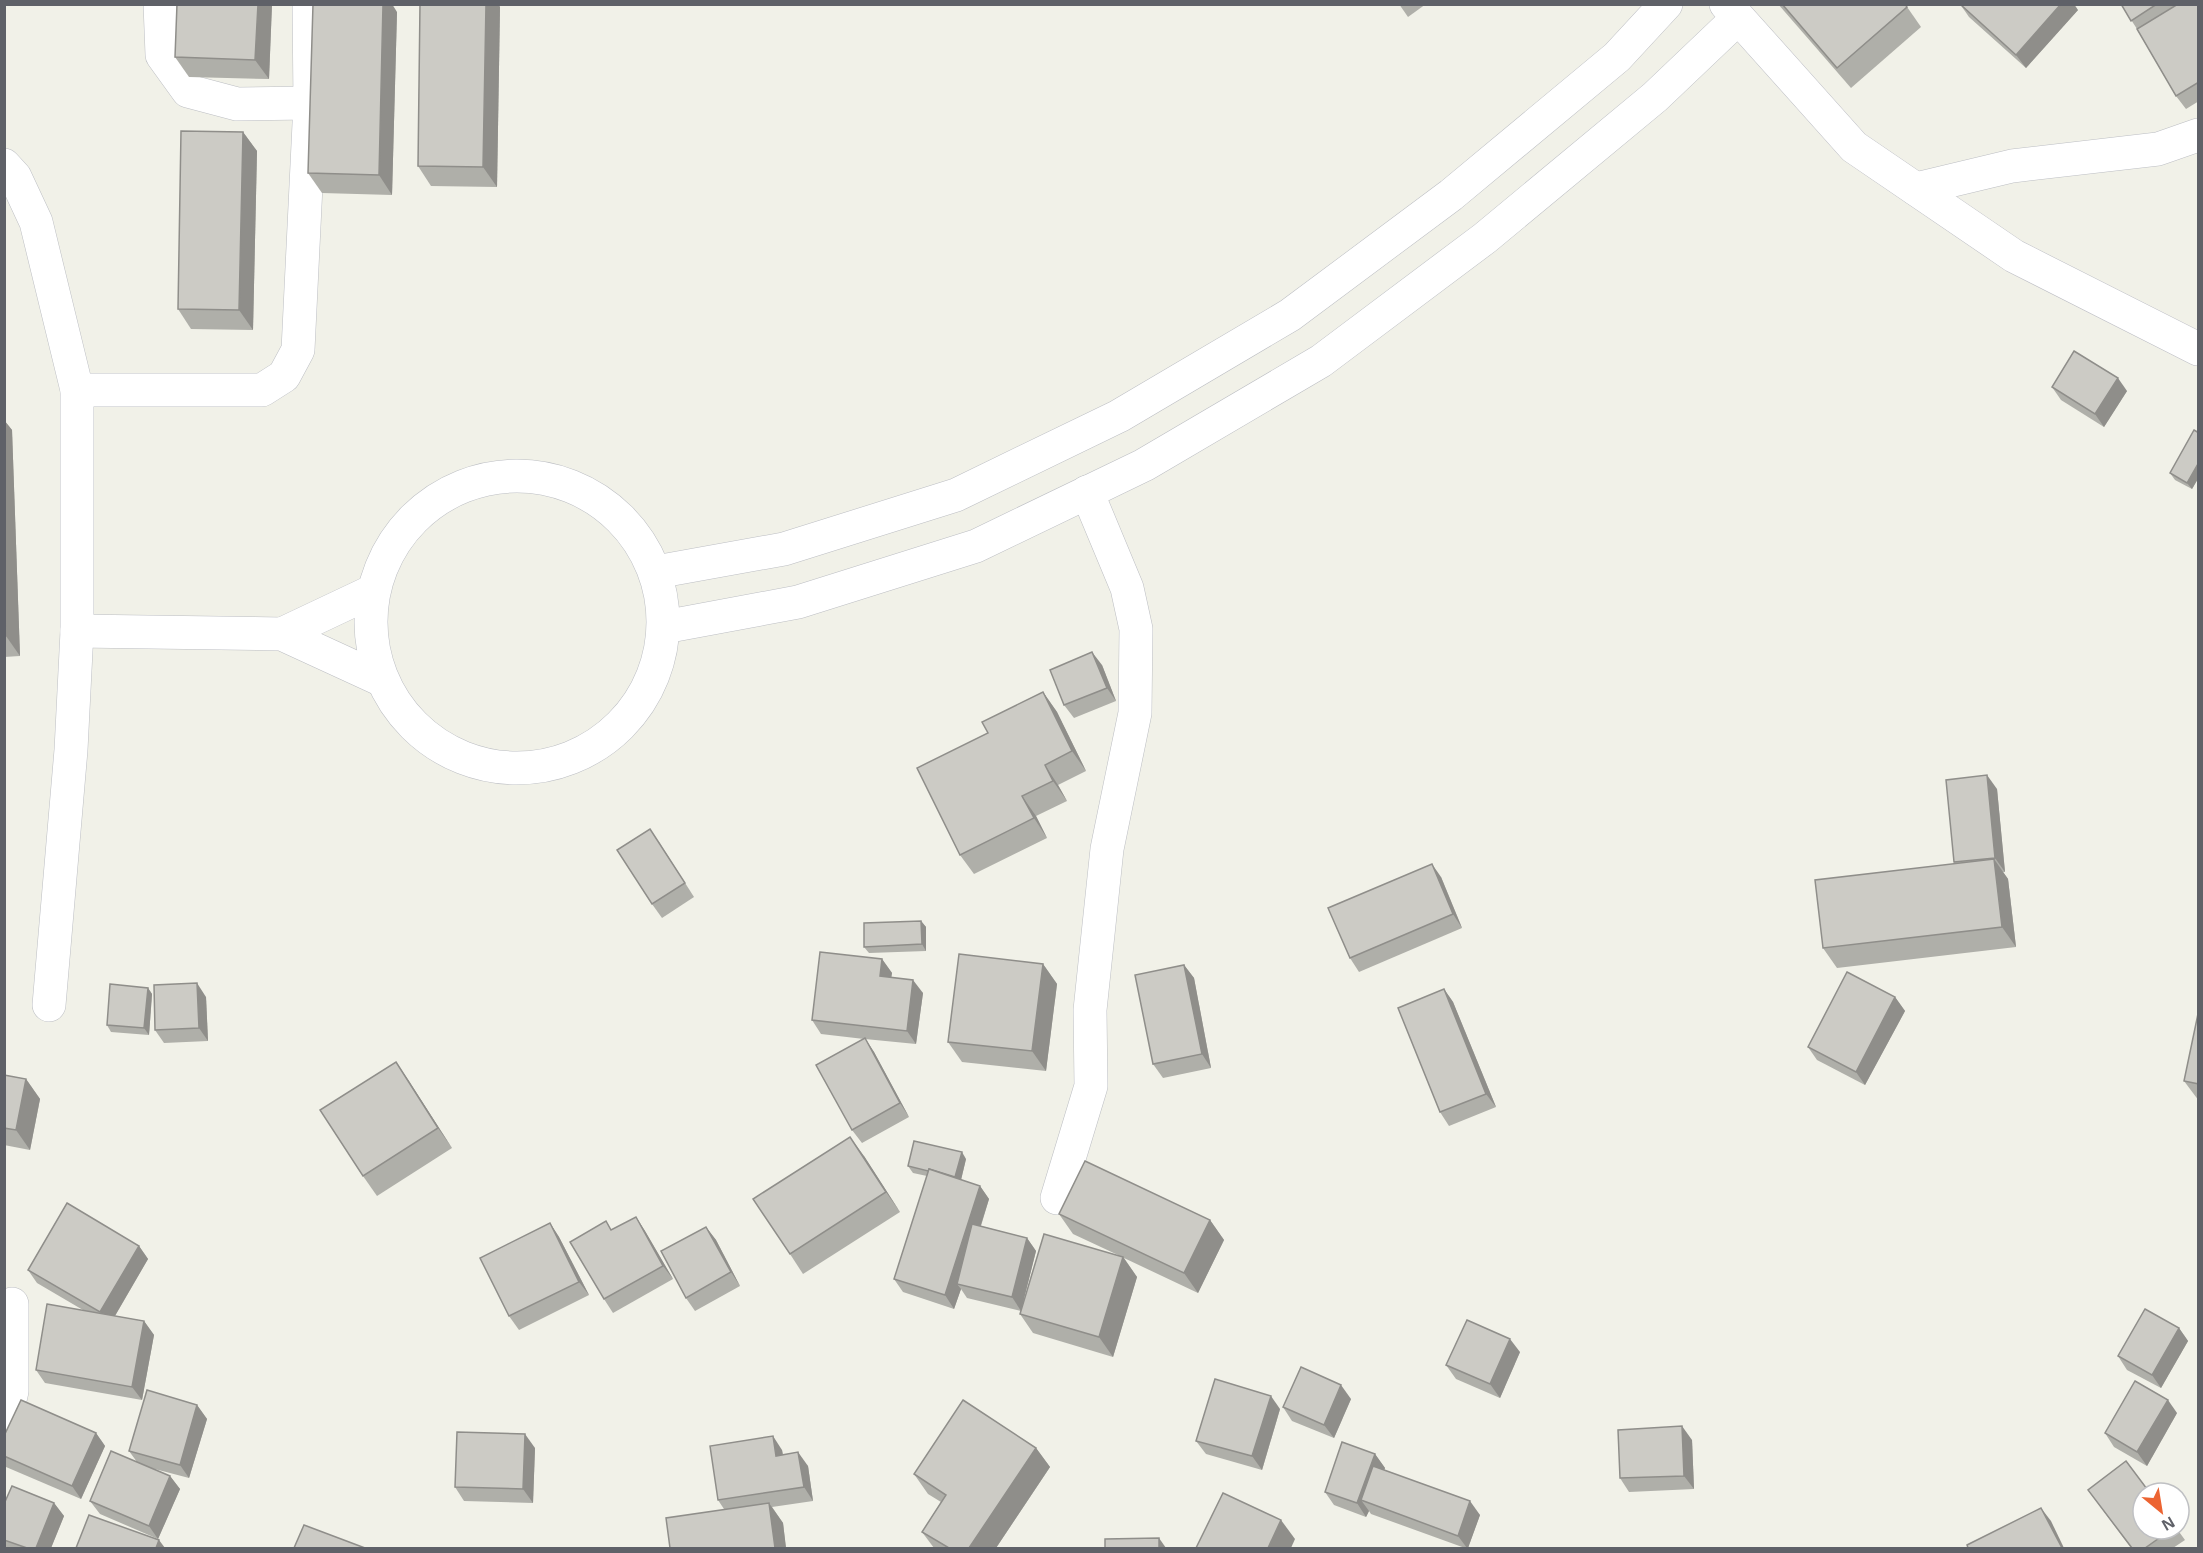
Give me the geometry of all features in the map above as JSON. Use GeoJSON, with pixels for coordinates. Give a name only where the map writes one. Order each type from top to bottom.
{"type":"FeatureCollection","features":[{"type":"Feature","properties":{"kind":"street"},"geometry":{"type":"LineString","coordinates":[[160,4],[162,55],[188,91],[237,104],[310,103]]}},
{"type":"Feature","properties":{"kind":"street"},"geometry":{"type":"LineString","coordinates":[[77,390],[262,390],[284,376],[298,350],[310,103],[309,4]]}},
{"type":"Feature","properties":{"kind":"street"},"geometry":{"type":"LineString","coordinates":[[656,572],[784,549],[956,495],[1119,416],[1290,315],[1432,209],[1617,57],[1666,4]]}},
{"type":"Feature","properties":{"kind":"street"},"geometry":{"type":"LineString","coordinates":[[664,627],[798,602],[976,546],[1144,465],[1321,361],[1494,231],[1655,97],[1732,12],[1854,147],[2014,256],[2199,349]]}},
{"type":"Feature","properties":{"kind":"street"},"geometry":{"type":"LineString","coordinates":[[1916,189],[2012,166],[2158,149],[2199,135]]}},
{"type":"Feature","properties":{"kind":"street"},"geometry":{"type":"LineString","coordinates":[[4,165],[15,177],[36,222],[77,390],[77,631],[71,750],[49,1005]]}},
{"type":"Feature","properties":{"kind":"street"},"geometry":{"type":"LineString","coordinates":[[508,475],[556,480],[599,499],[633,531],[656,572],[663,599],[664,627],[654,675],[628,718],[590,749],[544,766],[494,767],[448,752],[408,721],[382,680],[371,636],[373,591],[391,547],[422,511],[462,487],[508,475]]}},
{"type":"Feature","properties":{"kind":"street"},"geometry":{"type":"LineString","coordinates":[[1057,1198],[1091,1086],[1090,1010],[1107,849],[1135,713],[1136,629],[1127,588],[1087,492]]}},
{"type":"Feature","properties":{"kind":"street"},"geometry":{"type":"LineString","coordinates":[[282,634],[373,591]]}},
{"type":"Feature","properties":{"kind":"street"},"geometry":{"type":"LineString","coordinates":[[77,631],[282,634],[382,680]]}},
{"type":"Feature","properties":{"kind":"street"},"geometry":{"type":"LineString","coordinates":[[4,1426],[12,1391],[12,1304]]}},
{"type":"Feature","properties":{"kind":"building"},"geometry":{"type":"Polygon","coordinates":[[[177,4],[258,4],[255,60],[175,57],[177,4]]]}},
{"type":"Feature","properties":{"kind":"building"},"geometry":{"type":"Polygon","coordinates":[[[313,4],[383,4],[379,175],[308,173],[313,4]]]}},
{"type":"Feature","properties":{"kind":"building"},"geometry":{"type":"Polygon","coordinates":[[[420,4],[486,4],[483,167],[418,166],[420,4]]]}},
{"type":"Feature","properties":{"kind":"building"},"geometry":{"type":"Polygon","coordinates":[[[1782,4],[1905,4],[1907,7],[1837,68],[1782,4]]]}},
{"type":"Feature","properties":{"kind":"building"},"geometry":{"type":"Polygon","coordinates":[[[1960,4],[2061,4],[2016,55],[1960,4]]]}},
{"type":"Feature","properties":{"kind":"building"},"geometry":{"type":"Polygon","coordinates":[[[2121,4],[2157,4],[2131,21],[2121,4]]]}},
{"type":"Feature","properties":{"kind":"building"},"geometry":{"type":"Polygon","coordinates":[[[2178,4],[2199,4],[2199,82],[2176,96],[2137,29],[2178,4]]]}},
{"type":"Feature","properties":{"kind":"building"},"geometry":{"type":"Polygon","coordinates":[[[181,131],[243,132],[239,310],[178,309],[181,131]]]}},
{"type":"Feature","properties":{"kind":"building"},"geometry":{"type":"Polygon","coordinates":[[[2074,351],[2118,378],[2095,414],[2052,387],[2074,351]]]}},
{"type":"Feature","properties":{"kind":"building"},"geometry":{"type":"Polygon","coordinates":[[[2194,430],[2199,433],[2199,462],[2187,483],[2170,473],[2194,430]]]}},
{"type":"Feature","properties":{"kind":"building"},"geometry":{"type":"Polygon","coordinates":[[[4,598],[6,636],[4,637],[4,598]]]}},
{"type":"Feature","properties":{"kind":"building"},"geometry":{"type":"Polygon","coordinates":[[[1092,652],[1107,688],[1064,705],[1050,670],[1092,652]]]}},
{"type":"Feature","properties":{"kind":"building"},"geometry":{"type":"Polygon","coordinates":[[[1043,692],[1072,751],[1045,765],[1053,781],[1022,796],[1034,818],[960,855],[917,768],[988,733],[982,722],[1043,692]]]}},
{"type":"Feature","properties":{"kind":"building"},"geometry":{"type":"Polygon","coordinates":[[[1987,775],[1995,858],[1954,862],[1946,780],[1987,775]]]}},
{"type":"Feature","properties":{"kind":"building"},"geometry":{"type":"Polygon","coordinates":[[[650,829],[685,883],[652,904],[617,850],[650,829]]]}},
{"type":"Feature","properties":{"kind":"building"},"geometry":{"type":"Polygon","coordinates":[[[1994,859],[2002,927],[1823,948],[1815,880],[1994,859]]]}},
{"type":"Feature","properties":{"kind":"building"},"geometry":{"type":"Polygon","coordinates":[[[1432,864],[1453,914],[1350,958],[1328,908],[1432,864]]]}},
{"type":"Feature","properties":{"kind":"building"},"geometry":{"type":"Polygon","coordinates":[[[921,921],[922,944],[864,947],[864,923],[921,921]]]}},
{"type":"Feature","properties":{"kind":"building"},"geometry":{"type":"Polygon","coordinates":[[[820,952],[882,959],[880,976],[913,980],[907,1031],[812,1020],[820,952]]]}},
{"type":"Feature","properties":{"kind":"building"},"geometry":{"type":"Polygon","coordinates":[[[959,954],[1043,964],[1032,1051],[948,1042],[959,954]]]}},
{"type":"Feature","properties":{"kind":"building"},"geometry":{"type":"Polygon","coordinates":[[[1184,965],[1202,1054],[1153,1064],[1135,975],[1184,965]]]}},
{"type":"Feature","properties":{"kind":"building"},"geometry":{"type":"Polygon","coordinates":[[[1847,972],[1895,997],[1856,1072],[1808,1047],[1847,972]]]}},
{"type":"Feature","properties":{"kind":"building"},"geometry":{"type":"Polygon","coordinates":[[[197,983],[199,1028],[155,1030],[154,985],[197,983]]]}},
{"type":"Feature","properties":{"kind":"building"},"geometry":{"type":"Polygon","coordinates":[[[110,984],[148,988],[144,1028],[107,1025],[110,984]]]}},
{"type":"Feature","properties":{"kind":"building"},"geometry":{"type":"Polygon","coordinates":[[[1444,989],[1486,1094],[1440,1112],[1398,1008],[1444,989]]]}},
{"type":"Feature","properties":{"kind":"building"},"geometry":{"type":"Polygon","coordinates":[[[2199,1009],[2199,1084],[2184,1081],[2199,1009]]]}},
{"type":"Feature","properties":{"kind":"building"},"geometry":{"type":"Polygon","coordinates":[[[865,1038],[900,1103],[852,1130],[816,1065],[865,1038]]]}},
{"type":"Feature","properties":{"kind":"building"},"geometry":{"type":"Polygon","coordinates":[[[396,1062],[438,1128],[363,1176],[320,1110],[396,1062]]]}},
{"type":"Feature","properties":{"kind":"building"},"geometry":{"type":"Polygon","coordinates":[[[4,1075],[26,1079],[16,1130],[4,1128],[4,1075]]]}},
{"type":"Feature","properties":{"kind":"building"},"geometry":{"type":"Polygon","coordinates":[[[850,1137],[886,1192],[790,1254],[753,1199],[850,1137]]]}},
{"type":"Feature","properties":{"kind":"building"},"geometry":{"type":"Polygon","coordinates":[[[914,1141],[962,1152],[955,1177],[929,1169],[928,1171],[908,1166],[914,1141]]]}},
{"type":"Feature","properties":{"kind":"building"},"geometry":{"type":"Polygon","coordinates":[[[1085,1161],[1210,1220],[1184,1273],[1059,1214],[1085,1161]]]}},
{"type":"Feature","properties":{"kind":"building"},"geometry":{"type":"Polygon","coordinates":[[[929,1169],[980,1186],[945,1295],[894,1279],[929,1169]]]}},
{"type":"Feature","properties":{"kind":"building"},"geometry":{"type":"Polygon","coordinates":[[[67,1203],[139,1246],[100,1312],[28,1270],[67,1203]]]}},
{"type":"Feature","properties":{"kind":"building"},"geometry":{"type":"Polygon","coordinates":[[[636,1217],[663,1266],[604,1299],[570,1242],[606,1221],[611,1230],[636,1217]]]}},
{"type":"Feature","properties":{"kind":"building"},"geometry":{"type":"Polygon","coordinates":[[[550,1223],[579,1282],[509,1316],[480,1258],[550,1223]]]}},
{"type":"Feature","properties":{"kind":"building"},"geometry":{"type":"Polygon","coordinates":[[[972,1224],[1027,1238],[1012,1297],[957,1284],[972,1224]]]}},
{"type":"Feature","properties":{"kind":"building"},"geometry":{"type":"Polygon","coordinates":[[[706,1227],[731,1272],[686,1298],[661,1251],[706,1227]]]}},
{"type":"Feature","properties":{"kind":"building"},"geometry":{"type":"Polygon","coordinates":[[[1044,1234],[1123,1257],[1099,1337],[1020,1314],[1044,1234]]]}},
{"type":"Feature","properties":{"kind":"building"},"geometry":{"type":"Polygon","coordinates":[[[47,1304],[144,1321],[132,1387],[36,1370],[47,1304]]]}},
{"type":"Feature","properties":{"kind":"building"},"geometry":{"type":"Polygon","coordinates":[[[2145,1309],[2179,1328],[2152,1375],[2118,1356],[2145,1309]]]}},
{"type":"Feature","properties":{"kind":"building"},"geometry":{"type":"Polygon","coordinates":[[[1467,1320],[1510,1339],[1490,1384],[1446,1365],[1467,1320]]]}},
{"type":"Feature","properties":{"kind":"building"},"geometry":{"type":"Polygon","coordinates":[[[1301,1367],[1341,1385],[1324,1425],[1283,1407],[1301,1367]]]}},
{"type":"Feature","properties":{"kind":"building"},"geometry":{"type":"Polygon","coordinates":[[[1215,1379],[1271,1396],[1252,1456],[1196,1441],[1215,1379]]]}},
{"type":"Feature","properties":{"kind":"building"},"geometry":{"type":"Polygon","coordinates":[[[2135,1381],[2168,1400],[2137,1452],[2105,1433],[2135,1381]]]}},
{"type":"Feature","properties":{"kind":"building"},"geometry":{"type":"Polygon","coordinates":[[[147,1390],[197,1405],[180,1465],[129,1451],[147,1390]]]}},
{"type":"Feature","properties":{"kind":"building"},"geometry":{"type":"Polygon","coordinates":[[[21,1400],[96,1433],[72,1486],[4,1456],[4,1436],[21,1400]]]}},
{"type":"Feature","properties":{"kind":"building"},"geometry":{"type":"Polygon","coordinates":[[[963,1400],[1036,1448],[969,1548],[949,1548],[922,1532],[946,1495],[914,1474],[963,1400]]]}},
{"type":"Feature","properties":{"kind":"building"},"geometry":{"type":"Polygon","coordinates":[[[1682,1426],[1684,1476],[1620,1478],[1618,1430],[1682,1426]]]}},
{"type":"Feature","properties":{"kind":"building"},"geometry":{"type":"Polygon","coordinates":[[[457,1432],[525,1434],[523,1489],[455,1487],[457,1432]]]}},
{"type":"Feature","properties":{"kind":"building"},"geometry":{"type":"Polygon","coordinates":[[[773,1436],[776,1456],[798,1452],[804,1487],[718,1500],[710,1446],[773,1436]]]}},
{"type":"Feature","properties":{"kind":"building"},"geometry":{"type":"Polygon","coordinates":[[[1342,1442],[1375,1454],[1357,1503],[1325,1492],[1342,1442]]]}},
{"type":"Feature","properties":{"kind":"building"},"geometry":{"type":"Polygon","coordinates":[[[111,1451],[170,1476],[149,1526],[90,1501],[111,1451]]]}},
{"type":"Feature","properties":{"kind":"building"},"geometry":{"type":"Polygon","coordinates":[[[2126,1461],[2141,1481],[2131,1481],[2131,1541],[2155,1541],[2145,1548],[2132,1548],[2088,1490],[2126,1461]]]}},
{"type":"Feature","properties":{"kind":"building"},"geometry":{"type":"Polygon","coordinates":[[[1373,1466],[1470,1501],[1458,1536],[1361,1500],[1373,1466]]]}},
{"type":"Feature","properties":{"kind":"building"},"geometry":{"type":"Polygon","coordinates":[[[12,1486],[54,1503],[36,1548],[27,1548],[4,1540],[4,1504],[12,1486]]]}},
{"type":"Feature","properties":{"kind":"building"},"geometry":{"type":"Polygon","coordinates":[[[1223,1493],[1281,1520],[1268,1548],[1196,1548],[1223,1493]]]}},
{"type":"Feature","properties":{"kind":"building"},"geometry":{"type":"Polygon","coordinates":[[[769,1503],[775,1548],[670,1548],[666,1518],[769,1503]]]}},
{"type":"Feature","properties":{"kind":"building"},"geometry":{"type":"Polygon","coordinates":[[[2041,1508],[2062,1548],[1968,1548],[1967,1545],[2041,1508]]]}},
{"type":"Feature","properties":{"kind":"building"},"geometry":{"type":"Polygon","coordinates":[[[89,1515],[159,1540],[156,1548],[76,1548],[89,1515]]]}},
{"type":"Feature","properties":{"kind":"building"},"geometry":{"type":"Polygon","coordinates":[[[304,1525],[365,1548],[294,1548],[304,1525]]]}},
{"type":"Feature","properties":{"kind":"building"},"geometry":{"type":"Polygon","coordinates":[[[1159,1538],[1159,1548],[1105,1548],[1105,1539],[1159,1538]]]}}]}
